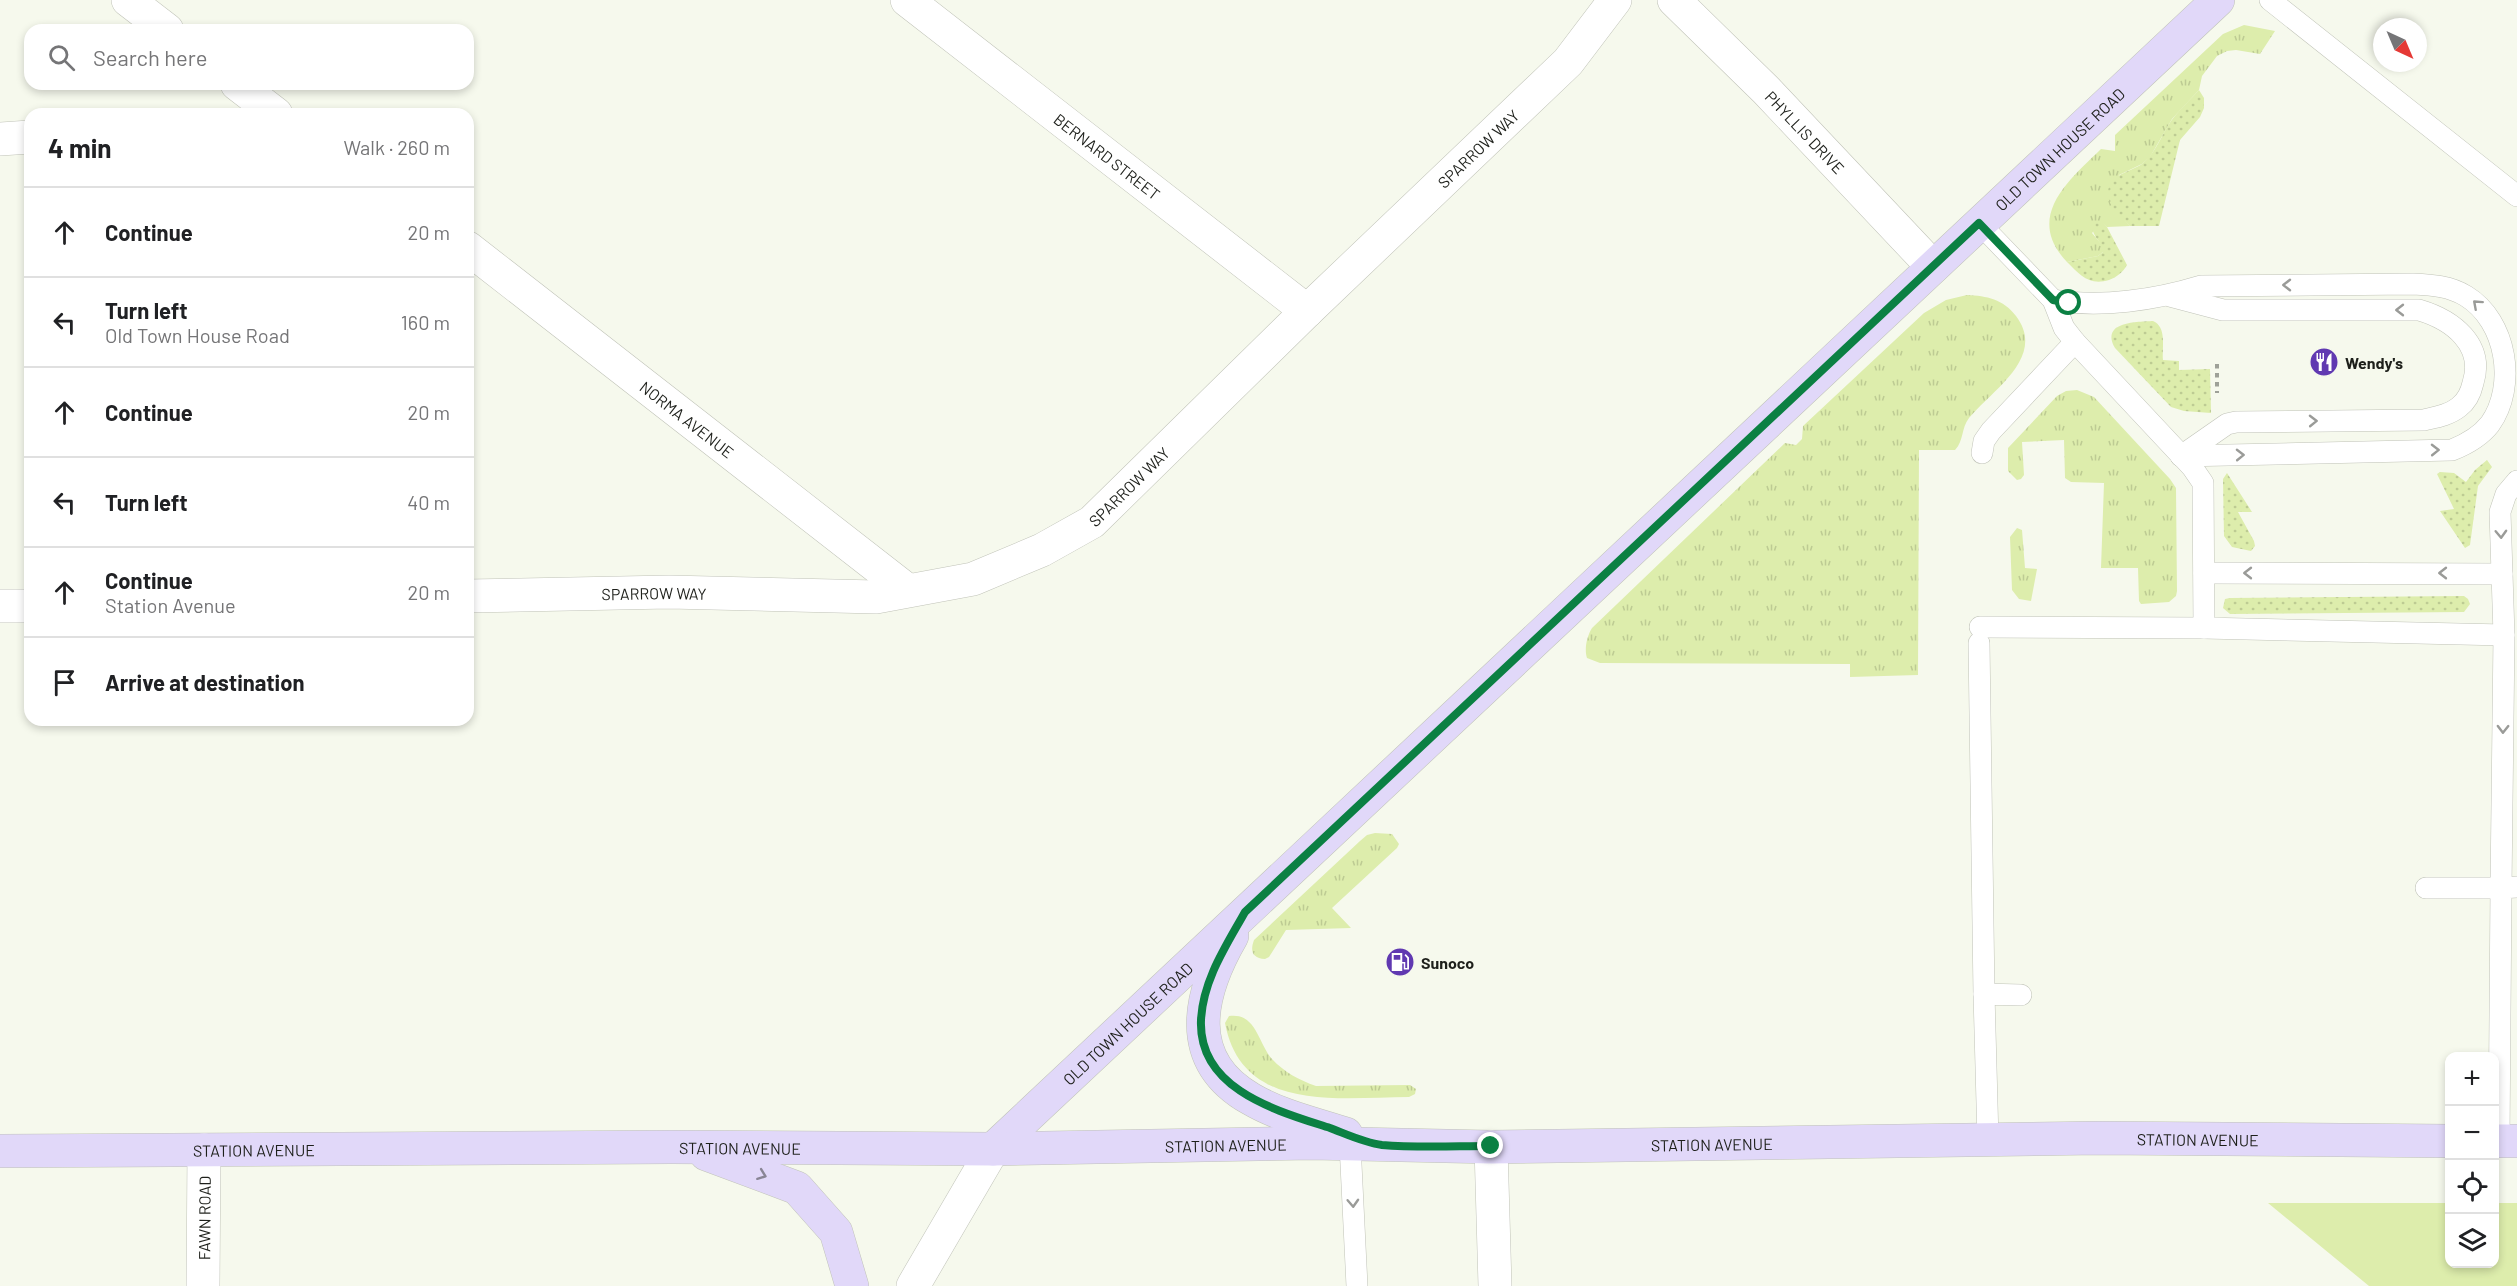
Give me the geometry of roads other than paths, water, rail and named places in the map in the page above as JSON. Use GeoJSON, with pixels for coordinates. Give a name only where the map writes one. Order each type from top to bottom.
{"type":"FeatureCollection","features":[{"type":"Feature","properties":{"kind":"main road","name":"OLD TOWN HOUSE ROAD"},"geometry":{"type":"LineString","coordinates":[[993,1149],[2218,0]]}},
{"type":"Feature","properties":{"kind":"main road"},"geometry":{"type":"LineString","coordinates":[[1245,912],[1216,963],[1204,999],[1201,1022],[1205,1047],[1210,1057],[1233,1086],[1251,1099],[1365,1144]]}},
{"type":"Feature","properties":{"kind":"main road","name":"STATION AVENUE"},"geometry":{"type":"LineString","coordinates":[[0,1151],[687,1147],[993,1149],[1300,1143],[1491,1146],[1988,1140],[2445,1141]]}},
{"type":"Feature","properties":{"kind":"main road"},"geometry":{"type":"LineString","coordinates":[[687,1147],[797,1188],[836,1232],[852,1286]]}},
{"type":"Feature","properties":{"kind":"street"},"geometry":{"type":"LineString","coordinates":[[128,0],[159,24]]}},
{"type":"Feature","properties":{"kind":"street","name":"BERNARD STREET"},"geometry":{"type":"LineString","coordinates":[[907,0],[1307,310]]}},
{"type":"Feature","properties":{"kind":"street","name":"SPARROW WAY"},"geometry":{"type":"LineString","coordinates":[[474,596],[669,592],[876,597],[973,579],[1041,550],[1092,522],[1307,310],[1568,62],[1615,0]]}},
{"type":"Feature","properties":{"kind":"street","name":"PHYLLIS DRIVE"},"geometry":{"type":"LineString","coordinates":[[1674,0],[1766,90],[1933,267]]}},
{"type":"Feature","properties":{"kind":"street"},"geometry":{"type":"LineString","coordinates":[[245,90],[268,108]]}},
{"type":"Feature","properties":{"kind":"street"},"geometry":{"type":"LineString","coordinates":[[0,139],[24,137]]}},
{"type":"Feature","properties":{"kind":"street","name":"NORMA AVENUE"},"geometry":{"type":"LineString","coordinates":[[474,253],[907,590]]}},
{"type":"Feature","properties":{"kind":"street"},"geometry":{"type":"LineString","coordinates":[[0,606],[24,606]]}},
{"type":"Feature","properties":{"kind":"street"},"geometry":{"type":"LineString","coordinates":[[1491,1146],[1495,1286]]}},
{"type":"Feature","properties":{"kind":"street","name":"OLD TOWN HOUSE ROAD"},"geometry":{"type":"LineString","coordinates":[[913,1286],[993,1149]]}},
{"type":"Feature","properties":{"kind":"street","name":"FAWN ROAD"},"geometry":{"type":"LineString","coordinates":[[203,1286],[204,1150]]}},
{"type":"Feature","properties":{"kind":"lane"},"geometry":{"type":"LineString","coordinates":[[2270,0],[2517,196]]}},
{"type":"Feature","properties":{"kind":"lane"},"geometry":{"type":"LineString","coordinates":[[1979,223],[2053,300],[2064,328],[2075,342],[2198,474],[2203,483],[2204,628]]}},
{"type":"Feature","properties":{"kind":"lane"},"geometry":{"type":"LineString","coordinates":[[2053,300],[2084,302],[2169,296],[2201,286],[2413,284],[2440,286],[2469,297],[2483,310],[2496,328],[2505,362],[2503,395],[2494,418],[2481,433],[2470,442],[2452,450],[2181,456]]}},
{"type":"Feature","properties":{"kind":"lane"},"geometry":{"type":"LineString","coordinates":[[2169,296],[2223,310],[2419,310],[2435,314],[2458,329],[2474,354],[2477,366],[2470,395],[2460,407],[2445,416],[2424,420],[2236,422],[2227,424],[2181,456]]}},
{"type":"Feature","properties":{"kind":"lane"},"geometry":{"type":"LineString","coordinates":[[1982,453],[1984,441],[1991,431],[2075,342]]}},
{"type":"Feature","properties":{"kind":"lane"},"geometry":{"type":"LineString","coordinates":[[2504,1141],[2509,887],[2500,512],[2506,494],[2517,481]]}},
{"type":"Feature","properties":{"kind":"lane"},"geometry":{"type":"LineString","coordinates":[[2204,573],[2502,573]]}},
{"type":"Feature","properties":{"kind":"lane"},"geometry":{"type":"LineString","coordinates":[[1988,1140],[1980,635],[2204,628],[2504,635]]}},
{"type":"Feature","properties":{"kind":"lane"},"geometry":{"type":"LineString","coordinates":[[2426,888],[2509,887]]}},
{"type":"Feature","properties":{"kind":"lane"},"geometry":{"type":"LineString","coordinates":[[1984,994],[2021,994]]}},
{"type":"Feature","properties":{"kind":"lane"},"geometry":{"type":"LineString","coordinates":[[1357,1286],[1365,1144]]}},
{"type":"Feature","properties":{"kind":"place","name":"Wendy's"},"geometry":{"type":"Point","coordinates":[2324,362]}},
{"type":"Feature","properties":{"kind":"place","name":"Sunoco"},"geometry":{"type":"Point","coordinates":[1400,962]}}]}
